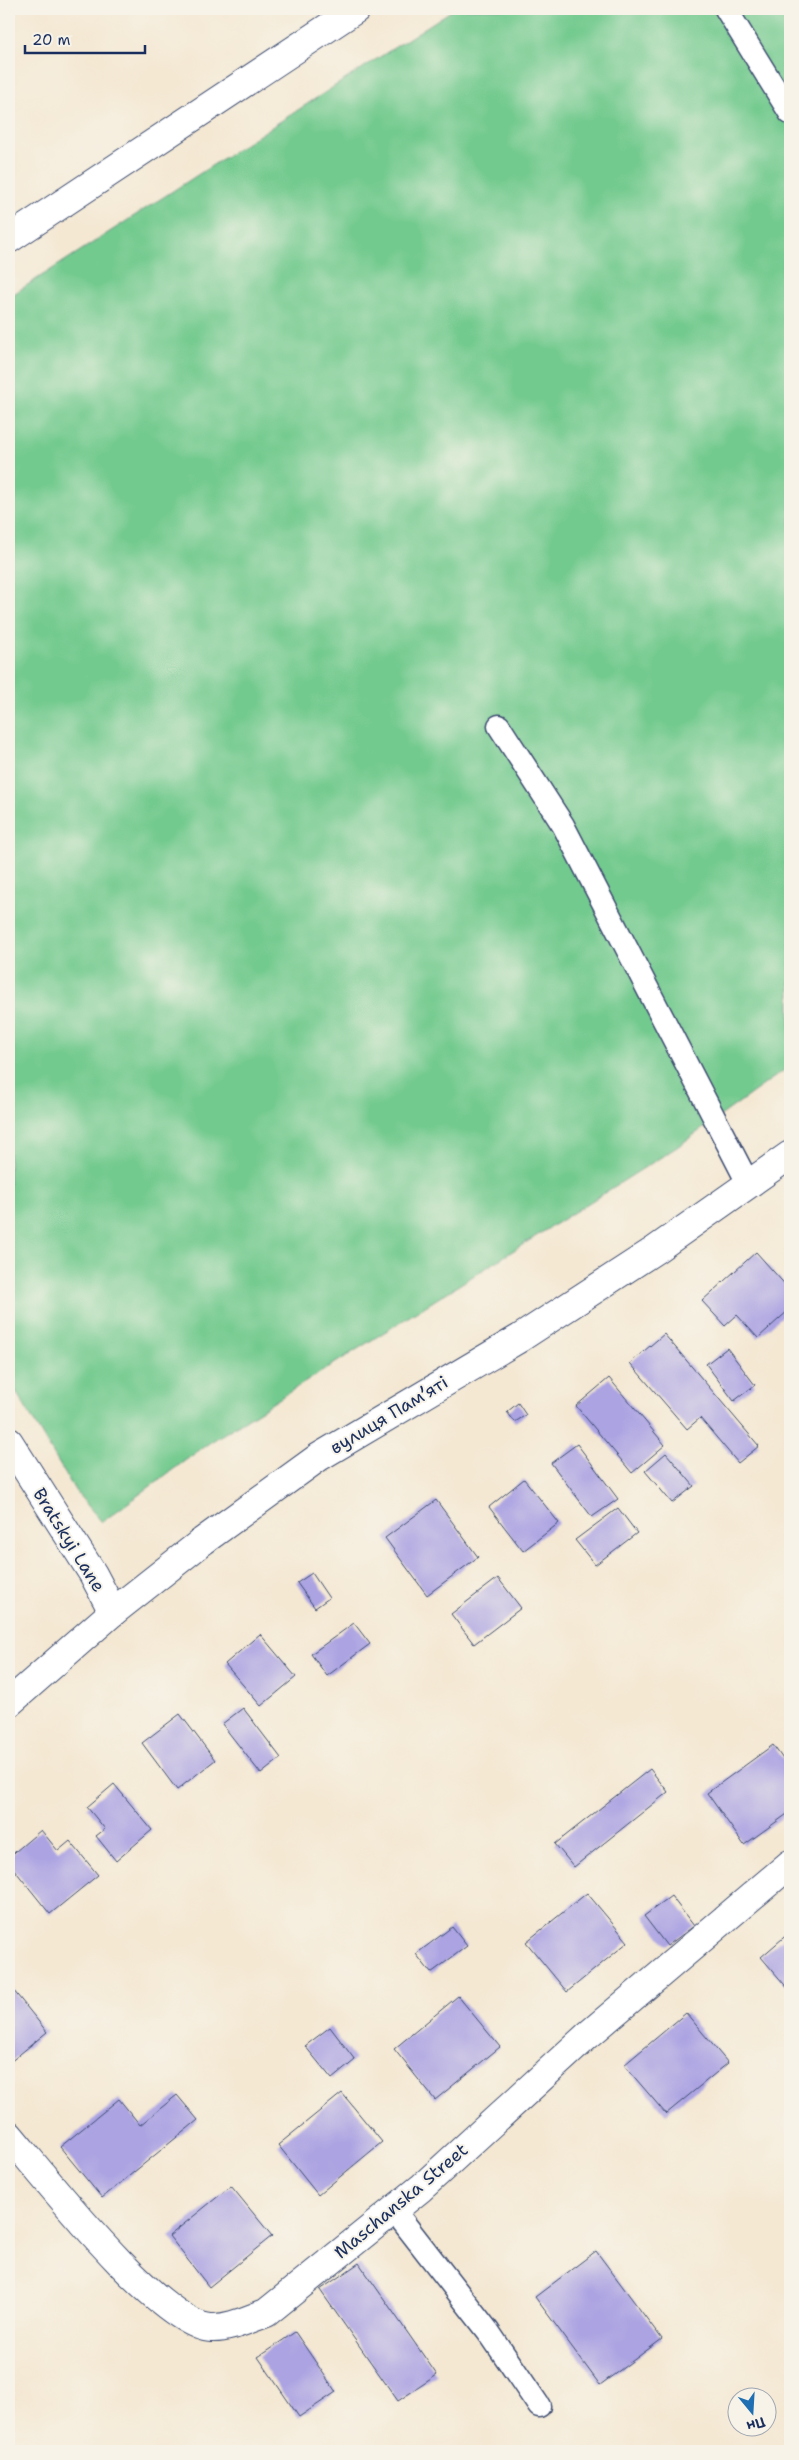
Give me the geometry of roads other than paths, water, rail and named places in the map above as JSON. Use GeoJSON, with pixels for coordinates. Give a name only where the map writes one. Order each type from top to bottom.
{"type":"FeatureCollection","features":[{"type":"Feature","properties":{"kind":"street"},"geometry":{"type":"LineString","coordinates":[[9,239],[356,9]]}},
{"type":"Feature","properties":{"kind":"street","name":"вулиця Памʼяті"},"geometry":{"type":"LineString","coordinates":[[9,1703],[113,1612],[203,1541],[319,1457],[520,1338],[655,1250],[790,1155]]}},
{"type":"Feature","properties":{"kind":"street","name":"Bratskyi Lane"},"geometry":{"type":"LineString","coordinates":[[9,1442],[93,1574],[113,1612]]}},
{"type":"Feature","properties":{"kind":"street","name":"Maschanska Street"},"geometry":{"type":"LineString","coordinates":[[9,2135],[127,2270],[157,2300],[182,2317],[210,2328],[236,2324],[266,2313],[420,2188],[587,2036],[790,1864]]}},
{"type":"Feature","properties":{"kind":"lane"},"geometry":{"type":"LineString","coordinates":[[726,9],[790,114]]}},
{"type":"Feature","properties":{"kind":"lane"},"geometry":{"type":"LineString","coordinates":[[499,726],[563,825],[749,1185]]}},
{"type":"Feature","properties":{"kind":"lane"},"geometry":{"type":"LineString","coordinates":[[393,2210],[488,2331],[539,2406]]}}]}
